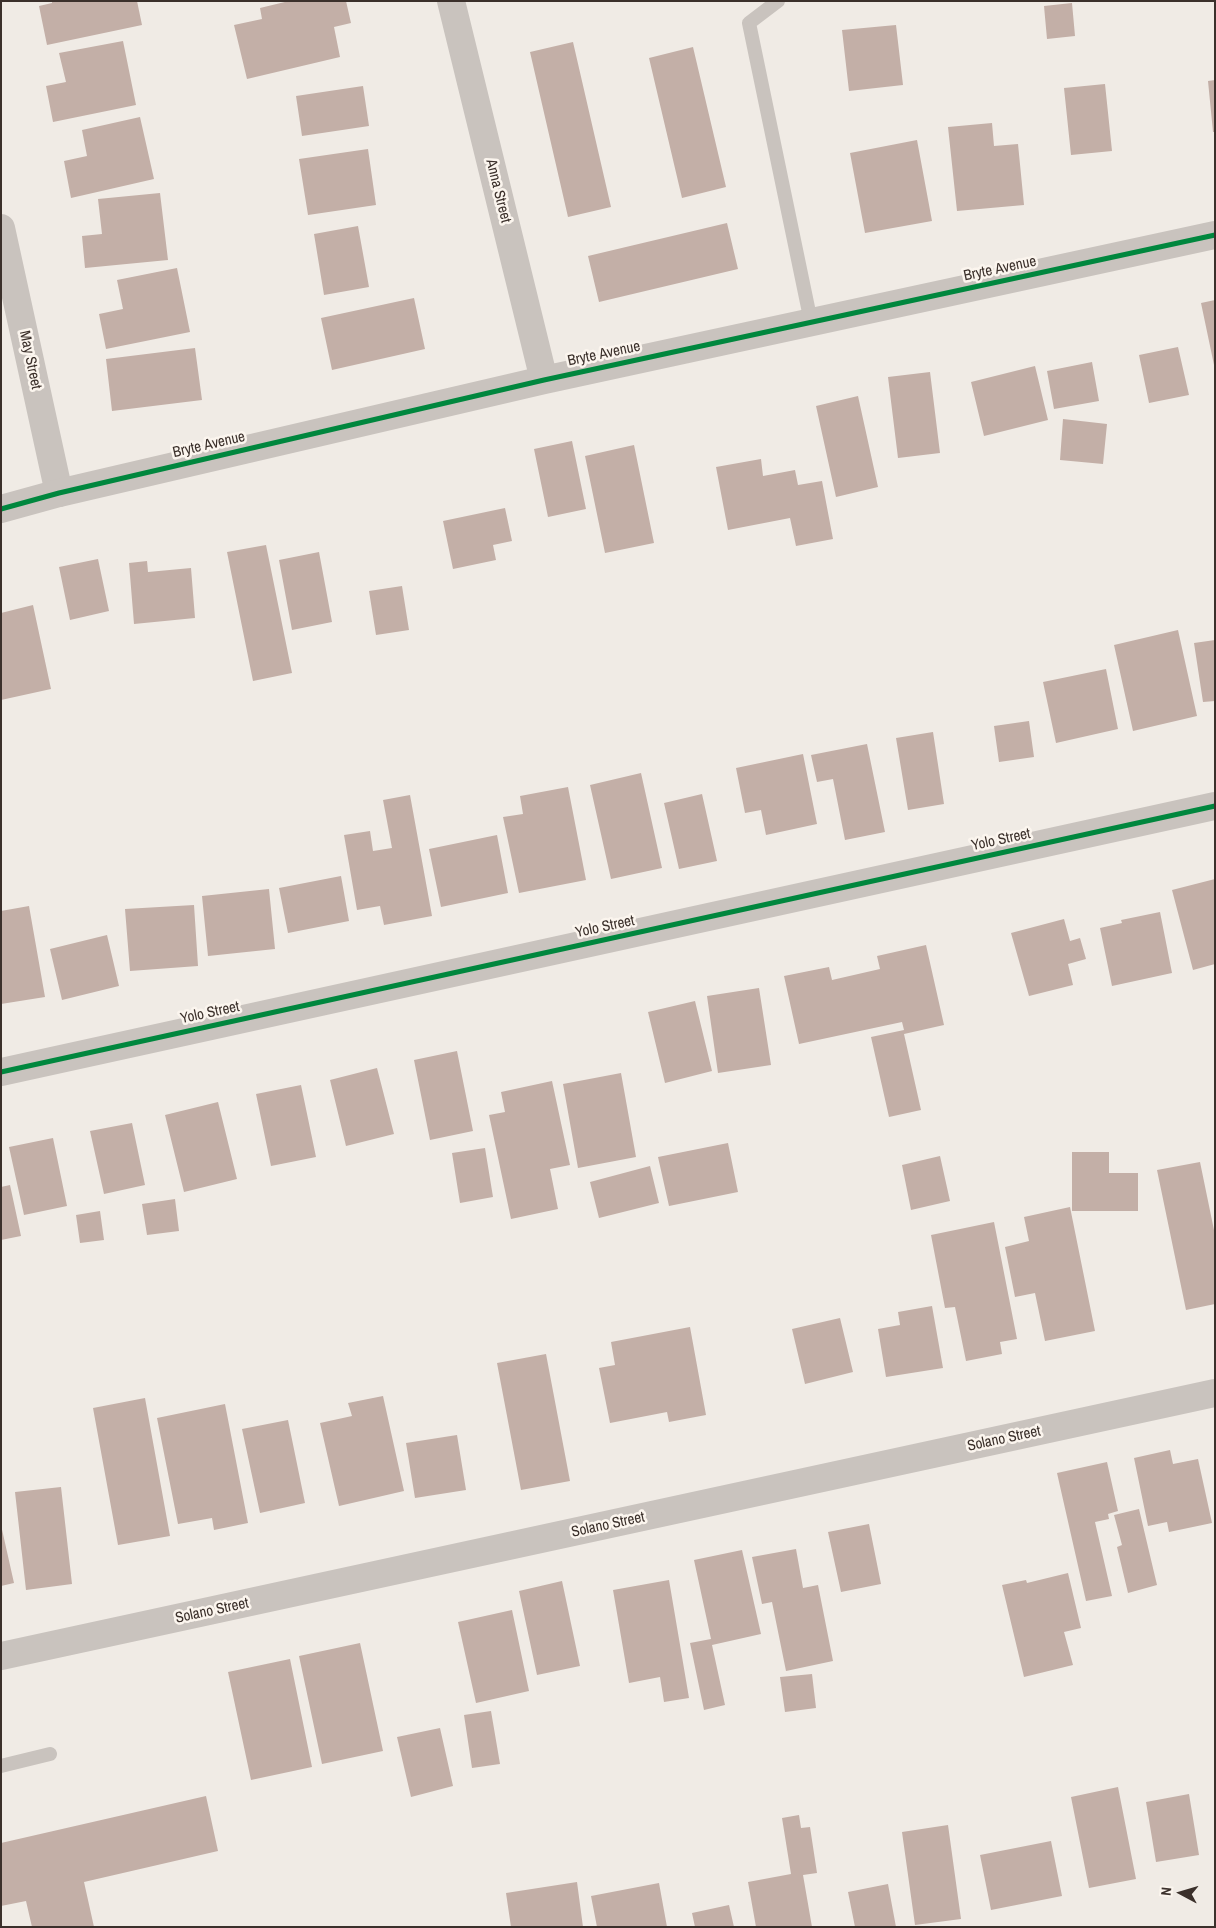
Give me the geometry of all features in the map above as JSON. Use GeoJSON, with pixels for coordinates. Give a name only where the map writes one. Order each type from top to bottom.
{"type":"FeatureCollection","features":[{"type":"Feature","properties":{"kind":"street","name":"Anna Street"},"geometry":{"type":"LineString","coordinates":[[452,1],[544,380]]}},
{"type":"Feature","properties":{"kind":"street","name":"May Street"},"geometry":{"type":"LineString","coordinates":[[1,228],[59,493]]}},
{"type":"Feature","properties":{"kind":"street","name":"Bryte Avenue"},"geometry":{"type":"LineString","coordinates":[[1,509],[59,493],[544,380],[1215,235]]}},
{"type":"Feature","properties":{"kind":"street","name":"Yolo Street"},"geometry":{"type":"LineString","coordinates":[[1,1072],[1215,806]]}},
{"type":"Feature","properties":{"kind":"street","name":"Solano Street"},"geometry":{"type":"LineString","coordinates":[[1,1656],[1215,1393]]}},
{"type":"Feature","properties":{"kind":"lane"},"geometry":{"type":"LineString","coordinates":[[778,1],[749,23],[811,322]]}},
{"type":"Feature","properties":{"kind":"lane"},"geometry":{"type":"LineString","coordinates":[[1,1766],[50,1754]]}},
{"type":"Feature","properties":{"kind":"building"},"geometry":{"type":"Polygon","coordinates":[[[52,1],[137,1],[142,25],[47,45],[39,6],[52,3],[52,1]]]}},
{"type":"Feature","properties":{"kind":"building"},"geometry":{"type":"Polygon","coordinates":[[[289,1],[346,1],[351,23],[334,27],[340,57],[247,79],[234,25],[262,19],[260,8],[289,1]]]}},
{"type":"Feature","properties":{"kind":"building"},"geometry":{"type":"Polygon","coordinates":[[[1072,3],[1075,36],[1047,39],[1044,6],[1072,3]]]}},
{"type":"Feature","properties":{"kind":"building"},"geometry":{"type":"Polygon","coordinates":[[[896,25],[903,85],[849,91],[842,30],[896,25]]]}},
{"type":"Feature","properties":{"kind":"building"},"geometry":{"type":"Polygon","coordinates":[[[123,41],[136,105],[53,122],[46,86],[66,82],[59,53],[123,41]]]}},
{"type":"Feature","properties":{"kind":"building"},"geometry":{"type":"Polygon","coordinates":[[[573,42],[611,207],[568,217],[530,52],[573,42]]]}},
{"type":"Feature","properties":{"kind":"building"},"geometry":{"type":"Polygon","coordinates":[[[693,47],[726,187],[682,198],[649,58],[693,47]]]}},
{"type":"Feature","properties":{"kind":"building"},"geometry":{"type":"Polygon","coordinates":[[[1215,80],[1215,132],[1213,132],[1208,81],[1215,80]]]}},
{"type":"Feature","properties":{"kind":"building"},"geometry":{"type":"Polygon","coordinates":[[[1105,84],[1112,151],[1071,155],[1064,88],[1105,84]]]}},
{"type":"Feature","properties":{"kind":"building"},"geometry":{"type":"Polygon","coordinates":[[[363,86],[369,126],[302,136],[296,96],[363,86]]]}},
{"type":"Feature","properties":{"kind":"building"},"geometry":{"type":"Polygon","coordinates":[[[140,117],[154,179],[71,198],[64,161],[87,156],[82,130],[140,117]]]}},
{"type":"Feature","properties":{"kind":"building"},"geometry":{"type":"Polygon","coordinates":[[[992,123],[994,146],[1018,144],[1024,205],[957,211],[948,127],[992,123]]]}},
{"type":"Feature","properties":{"kind":"building"},"geometry":{"type":"Polygon","coordinates":[[[917,140],[932,221],[865,233],[850,153],[917,140]]]}},
{"type":"Feature","properties":{"kind":"building"},"geometry":{"type":"Polygon","coordinates":[[[368,149],[376,205],[308,215],[299,159],[368,149]]]}},
{"type":"Feature","properties":{"kind":"building"},"geometry":{"type":"Polygon","coordinates":[[[160,193],[168,260],[85,268],[82,236],[102,234],[98,199],[160,193]]]}},
{"type":"Feature","properties":{"kind":"building"},"geometry":{"type":"Polygon","coordinates":[[[727,223],[738,269],[599,302],[588,256],[727,223]]]}},
{"type":"Feature","properties":{"kind":"building"},"geometry":{"type":"Polygon","coordinates":[[[358,226],[369,287],[324,295],[314,234],[358,226]]]}},
{"type":"Feature","properties":{"kind":"building"},"geometry":{"type":"Polygon","coordinates":[[[177,268],[190,332],[106,349],[99,314],[123,309],[117,280],[177,268]]]}},
{"type":"Feature","properties":{"kind":"building"},"geometry":{"type":"Polygon","coordinates":[[[414,298],[425,349],[332,370],[321,318],[414,298]]]}},
{"type":"Feature","properties":{"kind":"building"},"geometry":{"type":"Polygon","coordinates":[[[1215,300],[1215,365],[1214,365],[1201,303],[1215,300]]]}},
{"type":"Feature","properties":{"kind":"building"},"geometry":{"type":"Polygon","coordinates":[[[1178,347],[1189,395],[1149,403],[1139,355],[1178,347]]]}},
{"type":"Feature","properties":{"kind":"building"},"geometry":{"type":"Polygon","coordinates":[[[195,348],[202,400],[112,411],[106,359],[195,348]]]}},
{"type":"Feature","properties":{"kind":"building"},"geometry":{"type":"Polygon","coordinates":[[[1092,362],[1099,401],[1054,409],[1047,371],[1092,362]]]}},
{"type":"Feature","properties":{"kind":"building"},"geometry":{"type":"Polygon","coordinates":[[[1035,366],[1048,420],[984,436],[971,382],[1035,366]]]}},
{"type":"Feature","properties":{"kind":"building"},"geometry":{"type":"Polygon","coordinates":[[[930,372],[940,453],[898,458],[888,377],[930,372]]]}},
{"type":"Feature","properties":{"kind":"building"},"geometry":{"type":"Polygon","coordinates":[[[858,396],[878,487],[836,497],[816,406],[858,396]]]}},
{"type":"Feature","properties":{"kind":"building"},"geometry":{"type":"Polygon","coordinates":[[[1063,419],[1107,424],[1103,464],[1060,460],[1063,419]]]}},
{"type":"Feature","properties":{"kind":"building"},"geometry":{"type":"Polygon","coordinates":[[[572,441],[586,509],[548,517],[534,449],[572,441]]]}},
{"type":"Feature","properties":{"kind":"building"},"geometry":{"type":"Polygon","coordinates":[[[634,445],[654,543],[605,553],[585,456],[634,445]]]}},
{"type":"Feature","properties":{"kind":"building"},"geometry":{"type":"Polygon","coordinates":[[[761,459],[763,476],[795,470],[798,485],[822,481],[833,539],[796,546],[790,518],[728,530],[716,467],[761,459]]]}},
{"type":"Feature","properties":{"kind":"building"},"geometry":{"type":"Polygon","coordinates":[[[505,508],[512,541],[493,545],[496,560],[453,569],[443,521],[505,508]]]}},
{"type":"Feature","properties":{"kind":"building"},"geometry":{"type":"Polygon","coordinates":[[[266,545],[292,673],[253,681],[227,552],[266,545]]]}},
{"type":"Feature","properties":{"kind":"building"},"geometry":{"type":"Polygon","coordinates":[[[319,552],[332,622],[292,630],[279,560],[319,552]]]}},
{"type":"Feature","properties":{"kind":"building"},"geometry":{"type":"Polygon","coordinates":[[[98,559],[109,611],[70,620],[59,567],[98,559]]]}},
{"type":"Feature","properties":{"kind":"building"},"geometry":{"type":"Polygon","coordinates":[[[147,561],[148,572],[191,568],[195,618],[134,624],[129,563],[147,561]]]}},
{"type":"Feature","properties":{"kind":"building"},"geometry":{"type":"Polygon","coordinates":[[[402,586],[409,630],[376,635],[369,591],[402,586]]]}},
{"type":"Feature","properties":{"kind":"building"},"geometry":{"type":"Polygon","coordinates":[[[33,605],[51,689],[1,700],[1,613],[33,605]]]}},
{"type":"Feature","properties":{"kind":"building"},"geometry":{"type":"Polygon","coordinates":[[[1178,630],[1197,716],[1133,731],[1114,645],[1178,630]]]}},
{"type":"Feature","properties":{"kind":"building"},"geometry":{"type":"Polygon","coordinates":[[[1215,640],[1215,701],[1203,702],[1194,643],[1215,640]]]}},
{"type":"Feature","properties":{"kind":"building"},"geometry":{"type":"Polygon","coordinates":[[[1106,669],[1118,729],[1056,743],[1043,682],[1106,669]]]}},
{"type":"Feature","properties":{"kind":"building"},"geometry":{"type":"Polygon","coordinates":[[[1029,721],[1034,757],[999,762],[994,726],[1029,721]]]}},
{"type":"Feature","properties":{"kind":"building"},"geometry":{"type":"Polygon","coordinates":[[[933,732],[944,804],[908,810],[896,738],[933,732]]]}},
{"type":"Feature","properties":{"kind":"building"},"geometry":{"type":"Polygon","coordinates":[[[867,744],[885,832],[845,840],[833,779],[817,782],[811,755],[867,744]]]}},
{"type":"Feature","properties":{"kind":"building"},"geometry":{"type":"Polygon","coordinates":[[[803,754],[817,824],[766,835],[761,810],[745,813],[736,768],[803,754]]]}},
{"type":"Feature","properties":{"kind":"building"},"geometry":{"type":"Polygon","coordinates":[[[641,773],[662,868],[611,879],[590,785],[641,773]]]}},
{"type":"Feature","properties":{"kind":"building"},"geometry":{"type":"Polygon","coordinates":[[[568,787],[586,880],[519,893],[503,817],[523,814],[520,796],[568,787]]]}},
{"type":"Feature","properties":{"kind":"building"},"geometry":{"type":"Polygon","coordinates":[[[702,794],[717,861],[679,869],[664,803],[702,794]]]}},
{"type":"Feature","properties":{"kind":"building"},"geometry":{"type":"Polygon","coordinates":[[[410,795],[432,916],[384,925],[380,906],[357,910],[344,835],[370,831],[373,851],[392,848],[383,800],[410,795]]]}},
{"type":"Feature","properties":{"kind":"building"},"geometry":{"type":"Polygon","coordinates":[[[497,835],[508,893],[441,907],[429,849],[497,835]]]}},
{"type":"Feature","properties":{"kind":"building"},"geometry":{"type":"Polygon","coordinates":[[[341,876],[349,921],[288,933],[279,888],[341,876]]]}},
{"type":"Feature","properties":{"kind":"building"},"geometry":{"type":"Polygon","coordinates":[[[1215,879],[1215,964],[1193,970],[1172,890],[1215,879]]]}},
{"type":"Feature","properties":{"kind":"building"},"geometry":{"type":"Polygon","coordinates":[[[269,889],[275,949],[208,956],[202,896],[269,889]]]}},
{"type":"Feature","properties":{"kind":"building"},"geometry":{"type":"Polygon","coordinates":[[[194,905],[198,966],[130,971],[125,909],[194,905]]]}},
{"type":"Feature","properties":{"kind":"building"},"geometry":{"type":"Polygon","coordinates":[[[29,906],[45,997],[1,1004],[1,911],[29,906]]]}},
{"type":"Feature","properties":{"kind":"building"},"geometry":{"type":"Polygon","coordinates":[[[1160,912],[1172,973],[1112,986],[1100,928],[1122,923],[1121,920],[1160,912]]]}},
{"type":"Feature","properties":{"kind":"building"},"geometry":{"type":"Polygon","coordinates":[[[1064,919],[1070,941],[1080,938],[1086,959],[1068,964],[1073,985],[1029,996],[1011,933],[1064,919]]]}},
{"type":"Feature","properties":{"kind":"building"},"geometry":{"type":"Polygon","coordinates":[[[107,935],[119,986],[62,1000],[50,949],[107,935]]]}},
{"type":"Feature","properties":{"kind":"building"},"geometry":{"type":"Polygon","coordinates":[[[926,945],[944,1025],[904,1034],[921,1110],[889,1117],[871,1037],[904,1030],[902,1022],[799,1044],[784,976],[829,967],[832,980],[880,969],[877,956],[926,945]]]}},
{"type":"Feature","properties":{"kind":"building"},"geometry":{"type":"Polygon","coordinates":[[[759,988],[771,1065],[718,1073],[707,996],[759,988]]]}},
{"type":"Feature","properties":{"kind":"building"},"geometry":{"type":"Polygon","coordinates":[[[695,1001],[712,1071],[665,1083],[648,1012],[695,1001]]]}},
{"type":"Feature","properties":{"kind":"building"},"geometry":{"type":"Polygon","coordinates":[[[457,1051],[473,1131],[430,1140],[414,1060],[457,1051]]]}},
{"type":"Feature","properties":{"kind":"building"},"geometry":{"type":"Polygon","coordinates":[[[377,1068],[394,1134],[346,1146],[330,1080],[377,1068]]]}},
{"type":"Feature","properties":{"kind":"building"},"geometry":{"type":"Polygon","coordinates":[[[621,1073],[636,1157],[578,1168],[563,1084],[621,1073]]]}},
{"type":"Feature","properties":{"kind":"building"},"geometry":{"type":"Polygon","coordinates":[[[552,1081],[570,1165],[550,1169],[558,1209],[511,1219],[489,1115],[505,1112],[501,1092],[552,1081]]]}},
{"type":"Feature","properties":{"kind":"building"},"geometry":{"type":"Polygon","coordinates":[[[301,1085],[316,1157],[271,1166],[256,1094],[301,1085]]]}},
{"type":"Feature","properties":{"kind":"building"},"geometry":{"type":"Polygon","coordinates":[[[218,1102],[237,1179],[184,1192],[165,1115],[218,1102]]]}},
{"type":"Feature","properties":{"kind":"building"},"geometry":{"type":"Polygon","coordinates":[[[132,1123],[145,1185],[104,1194],[90,1131],[132,1123]]]}},
{"type":"Feature","properties":{"kind":"building"},"geometry":{"type":"Polygon","coordinates":[[[53,1138],[67,1206],[24,1215],[9,1147],[53,1138]]]}},
{"type":"Feature","properties":{"kind":"building"},"geometry":{"type":"Polygon","coordinates":[[[728,1143],[738,1192],[669,1206],[658,1157],[728,1143]]]}},
{"type":"Feature","properties":{"kind":"building"},"geometry":{"type":"Polygon","coordinates":[[[485,1148],[493,1197],[460,1203],[452,1153],[485,1148]]]}},
{"type":"Feature","properties":{"kind":"building"},"geometry":{"type":"Polygon","coordinates":[[[1072,1152],[1109,1152],[1109,1173],[1138,1173],[1138,1211],[1072,1211],[1072,1152]]]}},
{"type":"Feature","properties":{"kind":"building"},"geometry":{"type":"Polygon","coordinates":[[[940,1156],[950,1201],[911,1210],[902,1165],[940,1156]]]}},
{"type":"Feature","properties":{"kind":"building"},"geometry":{"type":"Polygon","coordinates":[[[1200,1162],[1215,1235],[1215,1304],[1186,1310],[1157,1170],[1200,1162]]]}},
{"type":"Feature","properties":{"kind":"building"},"geometry":{"type":"Polygon","coordinates":[[[650,1166],[659,1203],[599,1218],[590,1182],[650,1166]]]}},
{"type":"Feature","properties":{"kind":"building"},"geometry":{"type":"Polygon","coordinates":[[[10,1185],[21,1236],[1,1240],[1,1187],[10,1185]]]}},
{"type":"Feature","properties":{"kind":"building"},"geometry":{"type":"Polygon","coordinates":[[[175,1199],[179,1231],[147,1235],[142,1204],[175,1199]]]}},
{"type":"Feature","properties":{"kind":"building"},"geometry":{"type":"Polygon","coordinates":[[[1070,1207],[1095,1331],[1045,1341],[1035,1293],[1015,1297],[1005,1247],[1029,1241],[1024,1217],[1070,1207]]]}},
{"type":"Feature","properties":{"kind":"building"},"geometry":{"type":"Polygon","coordinates":[[[100,1211],[104,1240],[80,1243],[76,1215],[100,1211]]]}},
{"type":"Feature","properties":{"kind":"building"},"geometry":{"type":"Polygon","coordinates":[[[994,1222],[1017,1339],[1000,1342],[1002,1354],[966,1361],[955,1307],[945,1308],[931,1235],[994,1222]]]}},
{"type":"Feature","properties":{"kind":"building"},"geometry":{"type":"Polygon","coordinates":[[[932,1306],[943,1368],[886,1377],[878,1329],[900,1325],[898,1312],[932,1306]]]}},
{"type":"Feature","properties":{"kind":"building"},"geometry":{"type":"Polygon","coordinates":[[[840,1318],[853,1372],[805,1384],[792,1329],[840,1318]]]}},
{"type":"Feature","properties":{"kind":"building"},"geometry":{"type":"Polygon","coordinates":[[[690,1327],[706,1415],[669,1422],[667,1412],[610,1423],[599,1368],[615,1365],[611,1342],[690,1327]]]}},
{"type":"Feature","properties":{"kind":"building"},"geometry":{"type":"Polygon","coordinates":[[[546,1354],[570,1481],[521,1490],[497,1363],[546,1354]]]}},
{"type":"Feature","properties":{"kind":"building"},"geometry":{"type":"Polygon","coordinates":[[[383,1396],[404,1491],[339,1506],[320,1423],[352,1416],[348,1403],[383,1396]]]}},
{"type":"Feature","properties":{"kind":"building"},"geometry":{"type":"Polygon","coordinates":[[[145,1398],[170,1536],[118,1545],[93,1408],[145,1398]]]}},
{"type":"Feature","properties":{"kind":"building"},"geometry":{"type":"Polygon","coordinates":[[[225,1404],[248,1523],[214,1530],[212,1518],[178,1524],[157,1418],[225,1404]]]}},
{"type":"Feature","properties":{"kind":"building"},"geometry":{"type":"Polygon","coordinates":[[[288,1420],[305,1503],[260,1513],[242,1429],[288,1420]]]}},
{"type":"Feature","properties":{"kind":"building"},"geometry":{"type":"Polygon","coordinates":[[[457,1435],[466,1490],[415,1498],[406,1443],[457,1435]]]}},
{"type":"Feature","properties":{"kind":"building"},"geometry":{"type":"Polygon","coordinates":[[[1170,1450],[1173,1464],[1198,1459],[1212,1523],[1169,1532],[1167,1522],[1148,1526],[1134,1458],[1170,1450]]]}},
{"type":"Feature","properties":{"kind":"building"},"geometry":{"type":"Polygon","coordinates":[[[1107,1462],[1118,1511],[1108,1514],[1109,1519],[1095,1522],[1112,1596],[1086,1601],[1057,1473],[1107,1462]]]}},
{"type":"Feature","properties":{"kind":"building"},"geometry":{"type":"Polygon","coordinates":[[[61,1487],[72,1584],[26,1590],[15,1492],[61,1487]]]}},
{"type":"Feature","properties":{"kind":"building"},"geometry":{"type":"Polygon","coordinates":[[[1139,1509],[1157,1585],[1128,1593],[1117,1547],[1122,1545],[1114,1515],[1139,1509]]]}},
{"type":"Feature","properties":{"kind":"building"},"geometry":{"type":"Polygon","coordinates":[[[869,1524],[881,1584],[841,1592],[828,1532],[869,1524]]]}},
{"type":"Feature","properties":{"kind":"building"},"geometry":{"type":"Polygon","coordinates":[[[1,1525],[14,1583],[1,1586],[1,1525]]]}},
{"type":"Feature","properties":{"kind":"building"},"geometry":{"type":"Polygon","coordinates":[[[796,1549],[803,1588],[818,1585],[833,1661],[786,1671],[772,1602],[762,1604],[752,1557],[796,1549]]]}},
{"type":"Feature","properties":{"kind":"building"},"geometry":{"type":"Polygon","coordinates":[[[742,1550],[761,1634],[712,1645],[725,1705],[704,1710],[690,1643],[711,1639],[694,1560],[742,1550]]]}},
{"type":"Feature","properties":{"kind":"building"},"geometry":{"type":"Polygon","coordinates":[[[1068,1573],[1081,1628],[1064,1632],[1073,1665],[1024,1677],[1002,1585],[1026,1580],[1027,1583],[1068,1573]]]}},
{"type":"Feature","properties":{"kind":"building"},"geometry":{"type":"Polygon","coordinates":[[[669,1580],[689,1698],[664,1702],[660,1677],[629,1683],[613,1590],[669,1580]]]}},
{"type":"Feature","properties":{"kind":"building"},"geometry":{"type":"Polygon","coordinates":[[[562,1581],[580,1666],[537,1675],[519,1591],[562,1581]]]}},
{"type":"Feature","properties":{"kind":"building"},"geometry":{"type":"Polygon","coordinates":[[[512,1610],[529,1691],[476,1703],[458,1622],[512,1610]]]}},
{"type":"Feature","properties":{"kind":"building"},"geometry":{"type":"Polygon","coordinates":[[[360,1643],[383,1751],[322,1764],[299,1656],[360,1643]]]}},
{"type":"Feature","properties":{"kind":"building"},"geometry":{"type":"Polygon","coordinates":[[[290,1659],[312,1767],[251,1780],[228,1672],[290,1659]]]}},
{"type":"Feature","properties":{"kind":"building"},"geometry":{"type":"Polygon","coordinates":[[[812,1674],[816,1708],[785,1712],[780,1677],[812,1674]]]}},
{"type":"Feature","properties":{"kind":"building"},"geometry":{"type":"Polygon","coordinates":[[[491,1711],[500,1764],[472,1768],[464,1715],[491,1711]]]}},
{"type":"Feature","properties":{"kind":"building"},"geometry":{"type":"Polygon","coordinates":[[[440,1728],[453,1786],[411,1797],[397,1737],[440,1728]]]}},
{"type":"Feature","properties":{"kind":"building"},"geometry":{"type":"Polygon","coordinates":[[[1118,1787],[1136,1879],[1089,1888],[1071,1797],[1118,1787]]]}},
{"type":"Feature","properties":{"kind":"building"},"geometry":{"type":"Polygon","coordinates":[[[1189,1794],[1199,1855],[1156,1862],[1146,1802],[1189,1794]]]}},
{"type":"Feature","properties":{"kind":"building"},"geometry":{"type":"Polygon","coordinates":[[[206,1796],[218,1851],[84,1882],[94,1927],[32,1927],[26,1901],[1,1906],[1,1843],[206,1796]]]}},
{"type":"Feature","properties":{"kind":"building"},"geometry":{"type":"Polygon","coordinates":[[[799,1815],[801,1828],[810,1827],[817,1873],[803,1875],[812,1927],[756,1927],[748,1882],[791,1874],[782,1818],[799,1815]]]}},
{"type":"Feature","properties":{"kind":"building"},"geometry":{"type":"Polygon","coordinates":[[[948,1825],[961,1919],[915,1925],[902,1832],[948,1825]]]}},
{"type":"Feature","properties":{"kind":"building"},"geometry":{"type":"Polygon","coordinates":[[[1051,1841],[1062,1896],[991,1910],[980,1855],[1051,1841]]]}},
{"type":"Feature","properties":{"kind":"building"},"geometry":{"type":"Polygon","coordinates":[[[577,1882],[583,1927],[511,1927],[506,1893],[577,1882]]]}},
{"type":"Feature","properties":{"kind":"building"},"geometry":{"type":"Polygon","coordinates":[[[659,1883],[667,1927],[597,1927],[591,1896],[659,1883]]]}},
{"type":"Feature","properties":{"kind":"building"},"geometry":{"type":"Polygon","coordinates":[[[888,1884],[896,1927],[855,1927],[848,1892],[888,1884]]]}},
{"type":"Feature","properties":{"kind":"building"},"geometry":{"type":"Polygon","coordinates":[[[729,1905],[734,1927],[695,1927],[692,1913],[729,1905]]]}},
{"type":"Feature","properties":{"kind":"cycle path"},"geometry":{"type":"LineString","coordinates":[[1,509],[59,493],[544,380],[1215,235]]}},
{"type":"Feature","properties":{"kind":"cycle path"},"geometry":{"type":"LineString","coordinates":[[1,1072],[1215,806]]}}]}
